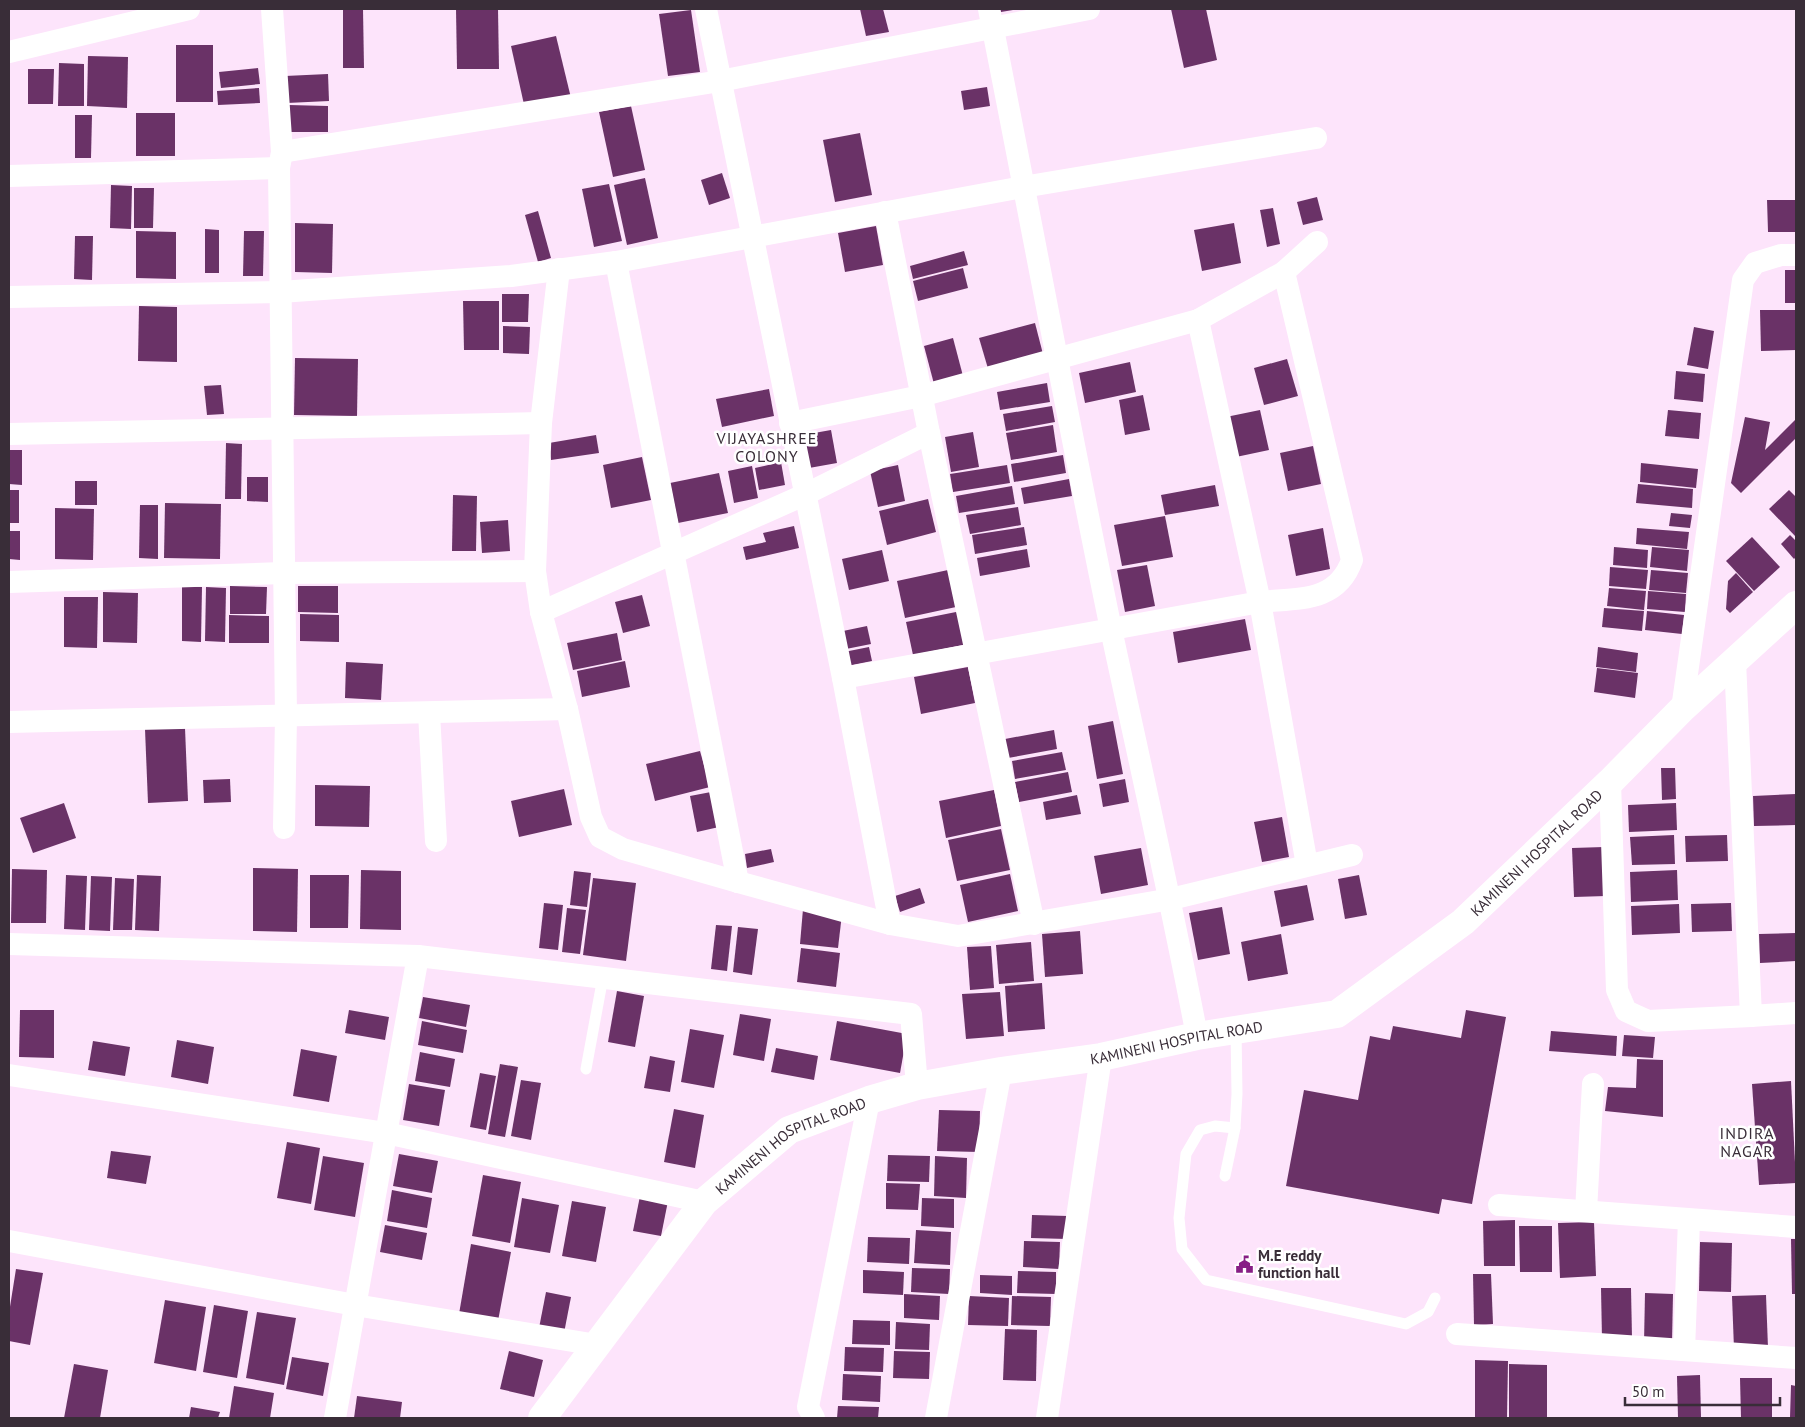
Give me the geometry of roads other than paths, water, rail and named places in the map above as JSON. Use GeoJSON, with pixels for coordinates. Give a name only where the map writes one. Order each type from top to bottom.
{"type":"FeatureCollection","features":[{"type":"Feature","properties":{"kind":"street"},"geometry":{"type":"LineString","coordinates":[[272,9],[280,160],[282,573],[286,716],[284,828]]}},
{"type":"Feature","properties":{"kind":"street"},"geometry":{"type":"LineString","coordinates":[[706,9],[843,678],[890,924]]}},
{"type":"Feature","properties":{"kind":"street"},"geometry":{"type":"LineString","coordinates":[[9,176],[280,160],[720,81],[990,19],[1089,9]]}},
{"type":"Feature","properties":{"kind":"street"},"geometry":{"type":"LineString","coordinates":[[9,52],[182,10]]}},
{"type":"Feature","properties":{"kind":"street"},"geometry":{"type":"LineString","coordinates":[[990,19],[1056,359],[1170,899],[1197,1036]]}},
{"type":"Feature","properties":{"kind":"street"},"geometry":{"type":"LineString","coordinates":[[9,297],[280,292],[511,276],[616,262],[1023,187],[1316,138]]}},
{"type":"Feature","properties":{"kind":"street"},"geometry":{"type":"LineString","coordinates":[[885,212],[921,396],[1034,924]]}},
{"type":"Feature","properties":{"kind":"street"},"geometry":{"type":"LineString","coordinates":[[790,423],[921,396],[1198,320],[1284,272],[1317,242]]}},
{"type":"Feature","properties":{"kind":"street"},"geometry":{"type":"LineString","coordinates":[[1682,710],[1743,280],[1755,263],[1781,255],[1796,255]]}},
{"type":"Feature","properties":{"kind":"street"},"geometry":{"type":"LineString","coordinates":[[616,262],[738,882]]}},
{"type":"Feature","properties":{"kind":"street"},"geometry":{"type":"LineString","coordinates":[[559,269],[541,423],[535,570],[541,612],[567,709],[591,817],[600,836],[623,849],[738,882],[890,924],[958,936],[1170,899],[1352,855]]}},
{"type":"Feature","properties":{"kind":"street"},"geometry":{"type":"LineString","coordinates":[[843,678],[1260,602],[1325,594],[1340,583],[1348,573],[1352,560],[1284,272]]}},
{"type":"Feature","properties":{"kind":"street"},"geometry":{"type":"LineString","coordinates":[[1198,320],[1260,602],[1307,865]]}},
{"type":"Feature","properties":{"kind":"street"},"geometry":{"type":"LineString","coordinates":[[9,434],[541,423]]}},
{"type":"Feature","properties":{"kind":"street"},"geometry":{"type":"LineString","coordinates":[[541,612],[804,494],[929,434]]}},
{"type":"Feature","properties":{"kind":"street"},"geometry":{"type":"LineString","coordinates":[[9,582],[282,573],[535,570]]}},
{"type":"Feature","properties":{"kind":"street","name":"KAMINENI HOSPITAL ROAD"},"geometry":{"type":"LineString","coordinates":[[542,1418],[704,1202],[789,1130],[869,1100],[917,1086],[1001,1071],[1101,1058],[1197,1036],[1337,1014],[1463,922],[1610,782],[1682,710],[1796,605]]}},
{"type":"Feature","properties":{"kind":"street"},"geometry":{"type":"LineString","coordinates":[[1735,660],[1751,1016]]}},
{"type":"Feature","properties":{"kind":"street"},"geometry":{"type":"LineString","coordinates":[[9,722],[567,709]]}},
{"type":"Feature","properties":{"kind":"street"},"geometry":{"type":"LineString","coordinates":[[429,712],[436,841]]}},
{"type":"Feature","properties":{"kind":"street"},"geometry":{"type":"LineString","coordinates":[[1610,782],[1617,990],[1626,1011],[1648,1021],[1796,1013]]}},
{"type":"Feature","properties":{"kind":"street"},"geometry":{"type":"LineString","coordinates":[[9,944],[418,956],[911,1014],[917,1086]]}},
{"type":"Feature","properties":{"kind":"street"},"geometry":{"type":"LineString","coordinates":[[335,1418],[418,956]]}},
{"type":"Feature","properties":{"kind":"street"},"geometry":{"type":"LineString","coordinates":[[1046,1418],[1101,1058]]}},
{"type":"Feature","properties":{"kind":"street"},"geometry":{"type":"LineString","coordinates":[[936,1418],[1001,1071]]}},
{"type":"Feature","properties":{"kind":"street"},"geometry":{"type":"LineString","coordinates":[[9,1075],[386,1133],[704,1202]]}},
{"type":"Feature","properties":{"kind":"street"},"geometry":{"type":"LineString","coordinates":[[1586,1212],[1593,1084]]}},
{"type":"Feature","properties":{"kind":"street"},"geometry":{"type":"LineString","coordinates":[[814,1418],[808,1407],[869,1100]]}},
{"type":"Feature","properties":{"kind":"street"},"geometry":{"type":"LineString","coordinates":[[1498,1205],[1796,1227]]}},
{"type":"Feature","properties":{"kind":"street"},"geometry":{"type":"LineString","coordinates":[[1684,1350],[1689,1220]]}},
{"type":"Feature","properties":{"kind":"street"},"geometry":{"type":"LineString","coordinates":[[9,1241],[355,1304],[597,1345]]}},
{"type":"Feature","properties":{"kind":"street"},"geometry":{"type":"LineString","coordinates":[[1457,1334],[1796,1358]]}},
{"type":"Feature","properties":{"kind":"lane"},"geometry":{"type":"LineString","coordinates":[[586,1069],[603,977]]}},
{"type":"Feature","properties":{"kind":"lane"},"geometry":{"type":"LineString","coordinates":[[1225,1176],[1234,1128],[1237,1094],[1236,1030]]}},
{"type":"Feature","properties":{"kind":"lane"},"geometry":{"type":"LineString","coordinates":[[1234,1128],[1215,1126],[1200,1130],[1186,1154],[1179,1218],[1182,1249],[1206,1280],[1406,1324],[1428,1312],[1435,1298]]}},
{"type":"Feature","properties":{"kind":"place","name":"M.E reddy function hall"},"geometry":{"type":"Point","coordinates":[1244,1264]}},
{"type":"Feature","properties":{"kind":"district","name":"VIJAYASHREE COLONY"},"geometry":{"type":"Point","coordinates":[767,447]}},
{"type":"Feature","properties":{"kind":"district","name":"INDIRA NAGAR"},"geometry":{"type":"Point","coordinates":[1747,1142]}}]}
